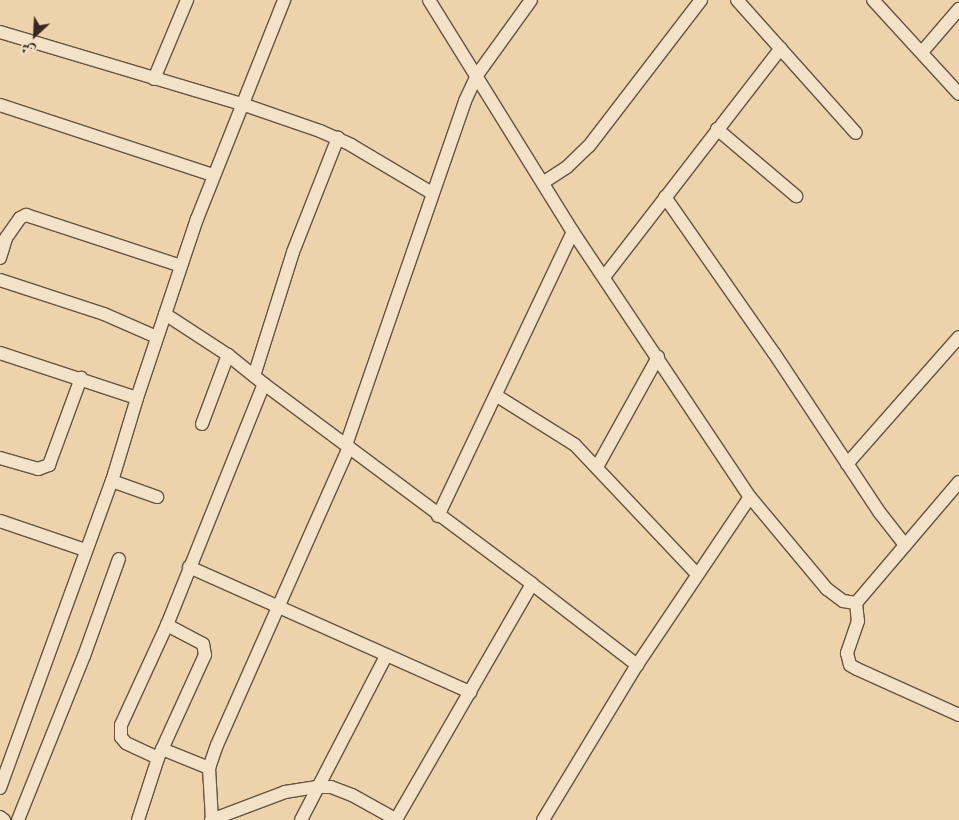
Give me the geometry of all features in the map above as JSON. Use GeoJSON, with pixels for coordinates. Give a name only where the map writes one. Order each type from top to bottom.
{"type":"FeatureCollection","features":[{"type":"Feature","properties":{"kind":"street"},"geometry":{"type":"LineString","coordinates":[[154,79],[187,0]]}},
{"type":"Feature","properties":{"kind":"street"},"geometry":{"type":"LineString","coordinates":[[0,788],[85,550],[112,481],[137,398],[213,175],[284,0]]}},
{"type":"Feature","properties":{"kind":"street"},"geometry":{"type":"LineString","coordinates":[[429,0],[544,182],[573,232],[750,497],[827,589],[842,601],[856,603]]}},
{"type":"Feature","properties":{"kind":"street"},"geometry":{"type":"LineString","coordinates":[[531,0],[477,75],[460,113],[348,446],[296,565],[280,608],[245,682],[209,768],[211,820],[285,792],[316,787],[331,788],[352,794],[396,820],[532,584]]}},
{"type":"Feature","properties":{"kind":"street"},"geometry":{"type":"LineString","coordinates":[[544,182],[567,167],[589,146],[701,0]]}},
{"type":"Feature","properties":{"kind":"street"},"geometry":{"type":"LineString","coordinates":[[737,0],[856,133]]}},
{"type":"Feature","properties":{"kind":"street"},"geometry":{"type":"LineString","coordinates":[[873,0],[959,94]]}},
{"type":"Feature","properties":{"kind":"street"},"geometry":{"type":"LineString","coordinates":[[922,52],[959,9]]}},
{"type":"Feature","properties":{"kind":"street"},"geometry":{"type":"LineString","coordinates":[[0,32],[242,104],[338,138],[432,193]]}},
{"type":"Feature","properties":{"kind":"street"},"geometry":{"type":"LineString","coordinates":[[604,277],[781,48]]}},
{"type":"Feature","properties":{"kind":"street"},"geometry":{"type":"LineString","coordinates":[[0,105],[213,175]]}},
{"type":"Feature","properties":{"kind":"street"},"geometry":{"type":"LineString","coordinates":[[718,129],[796,196]]}},
{"type":"Feature","properties":{"kind":"street"},"geometry":{"type":"LineString","coordinates":[[209,768],[126,743],[120,737],[120,732],[167,625],[259,380],[293,252],[338,138]]}},
{"type":"Feature","properties":{"kind":"street"},"geometry":{"type":"LineString","coordinates":[[665,197],[774,353],[847,464],[905,545]]}},
{"type":"Feature","properties":{"kind":"street"},"geometry":{"type":"LineString","coordinates":[[0,258],[6,238],[20,218],[26,215],[181,266]]}},
{"type":"Feature","properties":{"kind":"street"},"geometry":{"type":"LineString","coordinates":[[438,516],[497,396],[573,232]]}},
{"type":"Feature","properties":{"kind":"street"},"geometry":{"type":"LineString","coordinates":[[0,280],[104,314],[158,337]]}},
{"type":"Feature","properties":{"kind":"street"},"geometry":{"type":"LineString","coordinates":[[165,314],[228,355],[637,665]]}},
{"type":"Feature","properties":{"kind":"street"},"geometry":{"type":"LineString","coordinates":[[847,464],[959,337]]}},
{"type":"Feature","properties":{"kind":"street"},"geometry":{"type":"LineString","coordinates":[[0,353],[82,378],[137,398]]}},
{"type":"Feature","properties":{"kind":"street"},"geometry":{"type":"LineString","coordinates":[[202,424],[228,355]]}},
{"type":"Feature","properties":{"kind":"street"},"geometry":{"type":"LineString","coordinates":[[597,468],[658,357]]}},
{"type":"Feature","properties":{"kind":"street"},"geometry":{"type":"LineString","coordinates":[[0,458],[38,469],[49,465],[82,378]]}},
{"type":"Feature","properties":{"kind":"street"},"geometry":{"type":"LineString","coordinates":[[497,396],[567,438],[697,574]]}},
{"type":"Feature","properties":{"kind":"street"},"geometry":{"type":"LineString","coordinates":[[112,481],[156,497]]}},
{"type":"Feature","properties":{"kind":"street"},"geometry":{"type":"LineString","coordinates":[[959,482],[856,603],[858,622],[847,653],[850,665],[959,715]]}},
{"type":"Feature","properties":{"kind":"street"},"geometry":{"type":"LineString","coordinates":[[543,820],[637,665],[750,497]]}},
{"type":"Feature","properties":{"kind":"street"},"geometry":{"type":"LineString","coordinates":[[0,521],[85,550]]}},
{"type":"Feature","properties":{"kind":"street"},"geometry":{"type":"LineString","coordinates":[[18,820],[84,656],[119,559]]}},
{"type":"Feature","properties":{"kind":"street"},"geometry":{"type":"LineString","coordinates":[[189,567],[470,692]]}},
{"type":"Feature","properties":{"kind":"street"},"geometry":{"type":"LineString","coordinates":[[138,820],[160,753],[203,661],[205,648],[203,644],[167,625]]}},
{"type":"Feature","properties":{"kind":"street"},"geometry":{"type":"LineString","coordinates":[[301,820],[316,787],[386,656]]}},
{"type":"Feature","properties":{"kind":"street"},"geometry":{"type":"LineString","coordinates":[[0,817],[4,820]]}}]}
